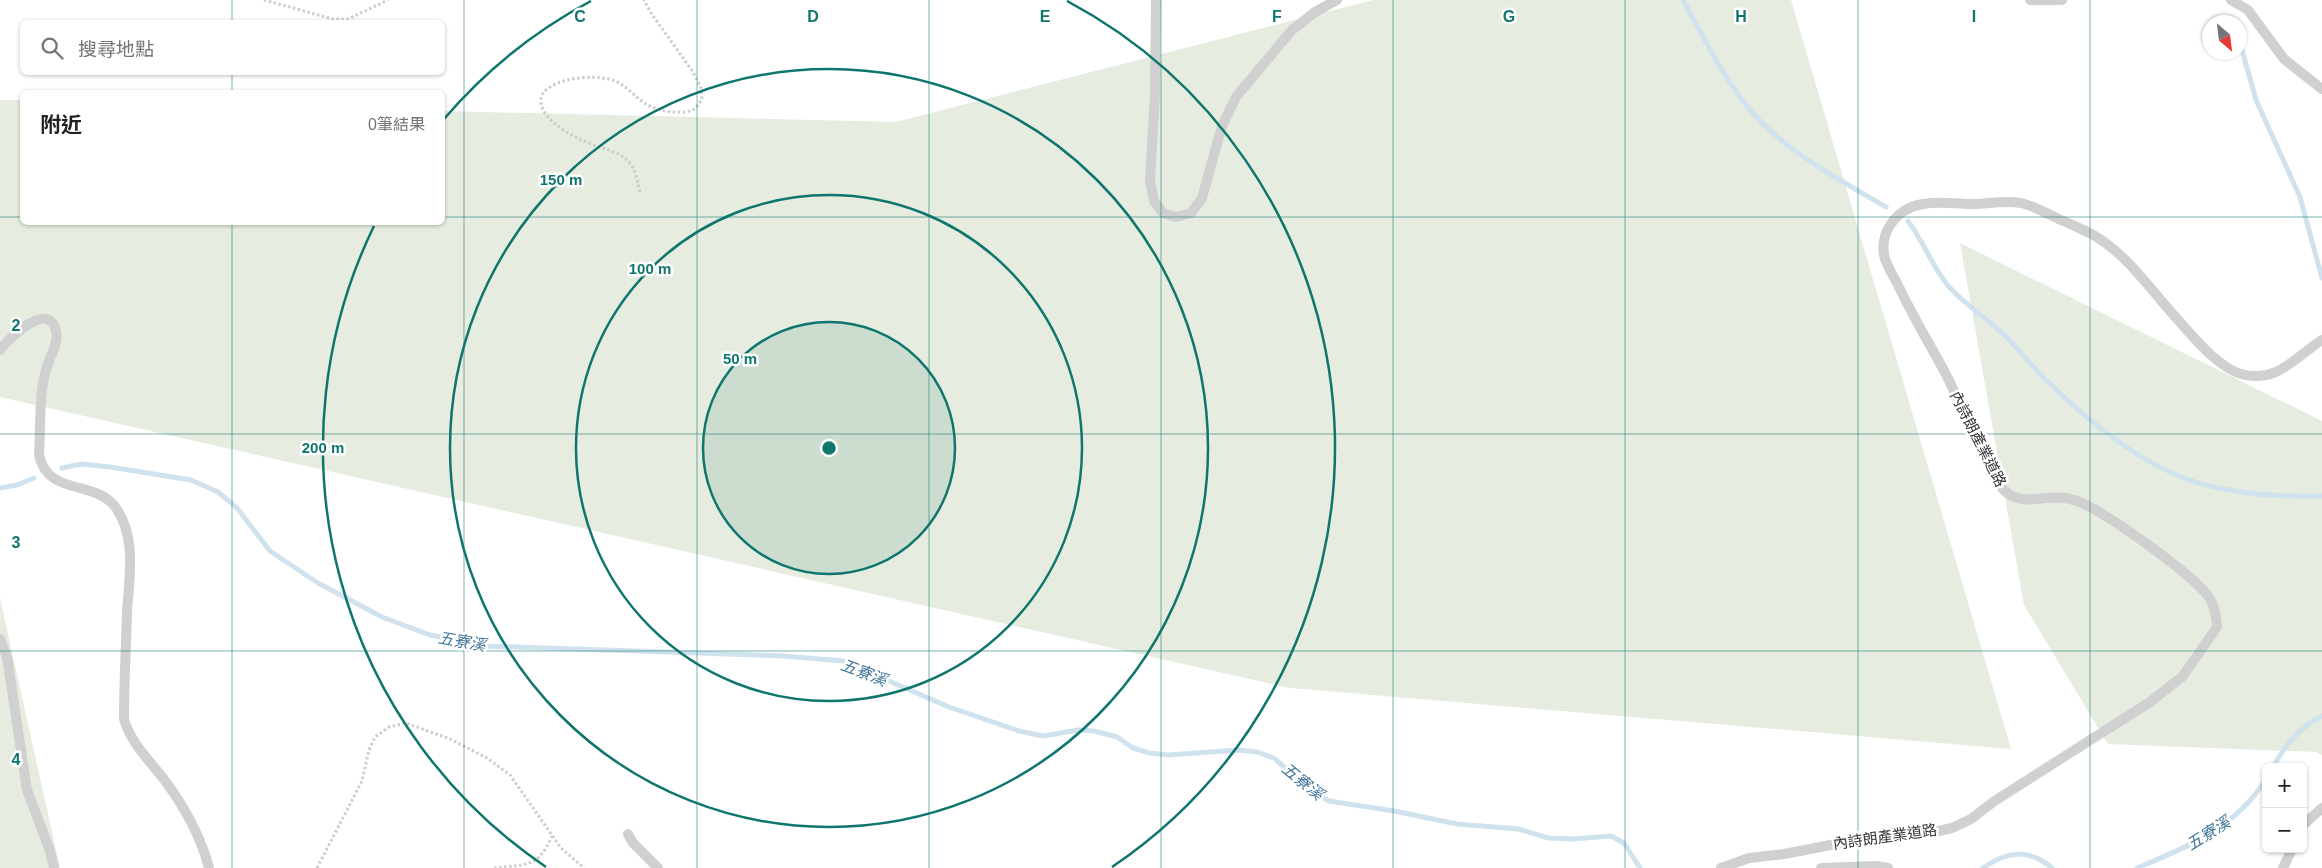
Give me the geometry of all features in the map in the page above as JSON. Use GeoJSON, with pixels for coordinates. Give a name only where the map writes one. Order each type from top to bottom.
{"type":"FeatureCollection","features":[{"type":"Feature","properties":{"kind":"lane"},"geometry":{"type":"LineString","coordinates":[[1156,0],[1155,95],[1150,180],[1154,201],[1163,213],[1176,217],[1191,213],[1202,198],[1222,126],[1236,97],[1292,30],[1315,12],[1337,0]]}},
{"type":"Feature","properties":{"kind":"lane"},"geometry":{"type":"LineString","coordinates":[[2030,0],[2062,0]]}},
{"type":"Feature","properties":{"kind":"lane"},"geometry":{"type":"LineString","coordinates":[[2231,0],[2248,10],[2284,59],[2322,89]]}},
{"type":"Feature","properties":{"kind":"lane","name":"內詩朗產業道路"},"geometry":{"type":"LineString","coordinates":[[1721,868],[1749,858],[1784,854],[1872,837],[1930,833],[1952,828],[1971,820],[1993,802],[2150,702],[2182,676],[2217,627],[2216,611],[2208,596],[2183,574],[2093,507],[2057,496],[2035,500],[2016,499],[2005,493],[1993,475],[1953,390],[1910,310],[1885,258],[1885,234],[1894,218],[1913,205],[1938,202],[1969,204],[2020,203],[2051,215],[2096,236],[2126,261],[2201,345],[2227,367],[2240,373],[2269,375],[2284,369],[2322,340]]}},
{"type":"Feature","properties":{"kind":"lane"},"geometry":{"type":"LineString","coordinates":[[0,350],[7,341],[36,320],[46,320],[53,324],[56,330],[56,339],[44,375],[40,456],[42,465],[61,484],[79,487],[106,498],[116,506],[124,520],[128,537],[130,569],[124,719],[134,742],[168,784],[197,833],[209,868]]}},
{"type":"Feature","properties":{"kind":"lane"},"geometry":{"type":"LineString","coordinates":[[0,639],[7,657],[27,790],[50,851],[54,868]]}},
{"type":"Feature","properties":{"kind":"lane"},"geometry":{"type":"LineString","coordinates":[[2307,821],[2322,808]]}},
{"type":"Feature","properties":{"kind":"lane"},"geometry":{"type":"LineString","coordinates":[[628,834],[632,843],[658,868]]}},
{"type":"Feature","properties":{"kind":"lane"},"geometry":{"type":"LineString","coordinates":[[2283,868],[2290,853]]}},
{"type":"Feature","properties":{"kind":"lane"},"geometry":{"type":"LineString","coordinates":[[1821,868],[1888,868]]}},
{"type":"Feature","properties":{"kind":"path"},"geometry":{"type":"LineString","coordinates":[[264,0],[333,19],[348,19],[388,0]]}},
{"type":"Feature","properties":{"kind":"path"},"geometry":{"type":"LineString","coordinates":[[640,192],[635,171],[628,161],[614,152],[584,141],[556,124],[542,110],[540,98],[545,89],[557,83],[587,78],[612,80],[627,88],[646,105],[682,112],[694,109],[702,100],[701,88],[693,72],[651,13],[644,0]]}},
{"type":"Feature","properties":{"kind":"path"},"geometry":{"type":"LineString","coordinates":[[317,868],[362,781],[369,750],[375,737],[389,727],[406,723],[450,739],[487,758],[510,775],[561,848],[584,868]]}},
{"type":"Feature","properties":{"kind":"path"},"geometry":{"type":"LineString","coordinates":[[494,868],[531,865],[539,861],[545,854],[552,836]]}},
{"type":"Feature","properties":{"kind":"shaded area"},"geometry":{"type":"Polygon","coordinates":[[[1373,0],[1791,0],[2011,749],[1290,688],[0,397],[0,100],[20,100],[20,225],[445,225],[445,111],[896,122],[1373,0]]]}},
{"type":"Feature","properties":{"kind":"shaded area"},"geometry":{"type":"Polygon","coordinates":[[[1960,243],[2322,421],[2322,755],[2316,752],[2108,744],[2024,605],[1960,243]]]}},
{"type":"Feature","properties":{"kind":"shaded area"},"geometry":{"type":"Polygon","coordinates":[[[0,598],[60,868],[0,868],[0,598]]]}},
{"type":"Feature","properties":{"kind":"waterway"},"geometry":{"type":"LineString","coordinates":[[1683,0],[1728,80],[1760,121],[1804,157],[1886,207]]}},
{"type":"Feature","properties":{"kind":"waterway"},"geometry":{"type":"LineString","coordinates":[[2245,60],[2256,100],[2300,197],[2322,278]]}},
{"type":"Feature","properties":{"kind":"waterway"},"geometry":{"type":"LineString","coordinates":[[1908,221],[1950,288],[2008,338],[2040,374],[2063,396],[2120,443],[2162,468],[2206,485],[2264,495],[2322,496]]}},
{"type":"Feature","properties":{"kind":"waterway","name":"五寮溪"},"geometry":{"type":"LineString","coordinates":[[62,468],[81,464],[110,467],[191,480],[218,492],[237,508],[270,551],[318,583],[382,617],[430,635],[483,646],[784,656],[843,661],[949,707],[1019,731],[1043,736],[1078,730],[1094,731],[1117,737],[1133,748],[1149,753],[1168,755],[1238,750],[1257,752],[1274,758],[1310,790],[1329,801],[1394,811],[1457,824],[1519,829],[1548,838],[1572,839],[1611,836],[1624,843],[1640,868]]}},
{"type":"Feature","properties":{"kind":"waterway","name":"五寮溪"},"geometry":{"type":"LineString","coordinates":[[0,488],[17,485],[34,478]]}},
{"type":"Feature","properties":{"kind":"waterway","name":"五寮溪"},"geometry":{"type":"LineString","coordinates":[[2276,763],[2294,737],[2306,726],[2322,716]]}},
{"type":"Feature","properties":{"kind":"waterway","name":"五寮溪"},"geometry":{"type":"LineString","coordinates":[[2137,868],[2192,844],[2209,834],[2240,811],[2262,785]]}},
{"type":"Feature","properties":{"kind":"waterway","name":"五寮溪"},"geometry":{"type":"LineString","coordinates":[[1983,868],[2001,858],[2018,854],[2035,857],[2052,868]]}}]}
